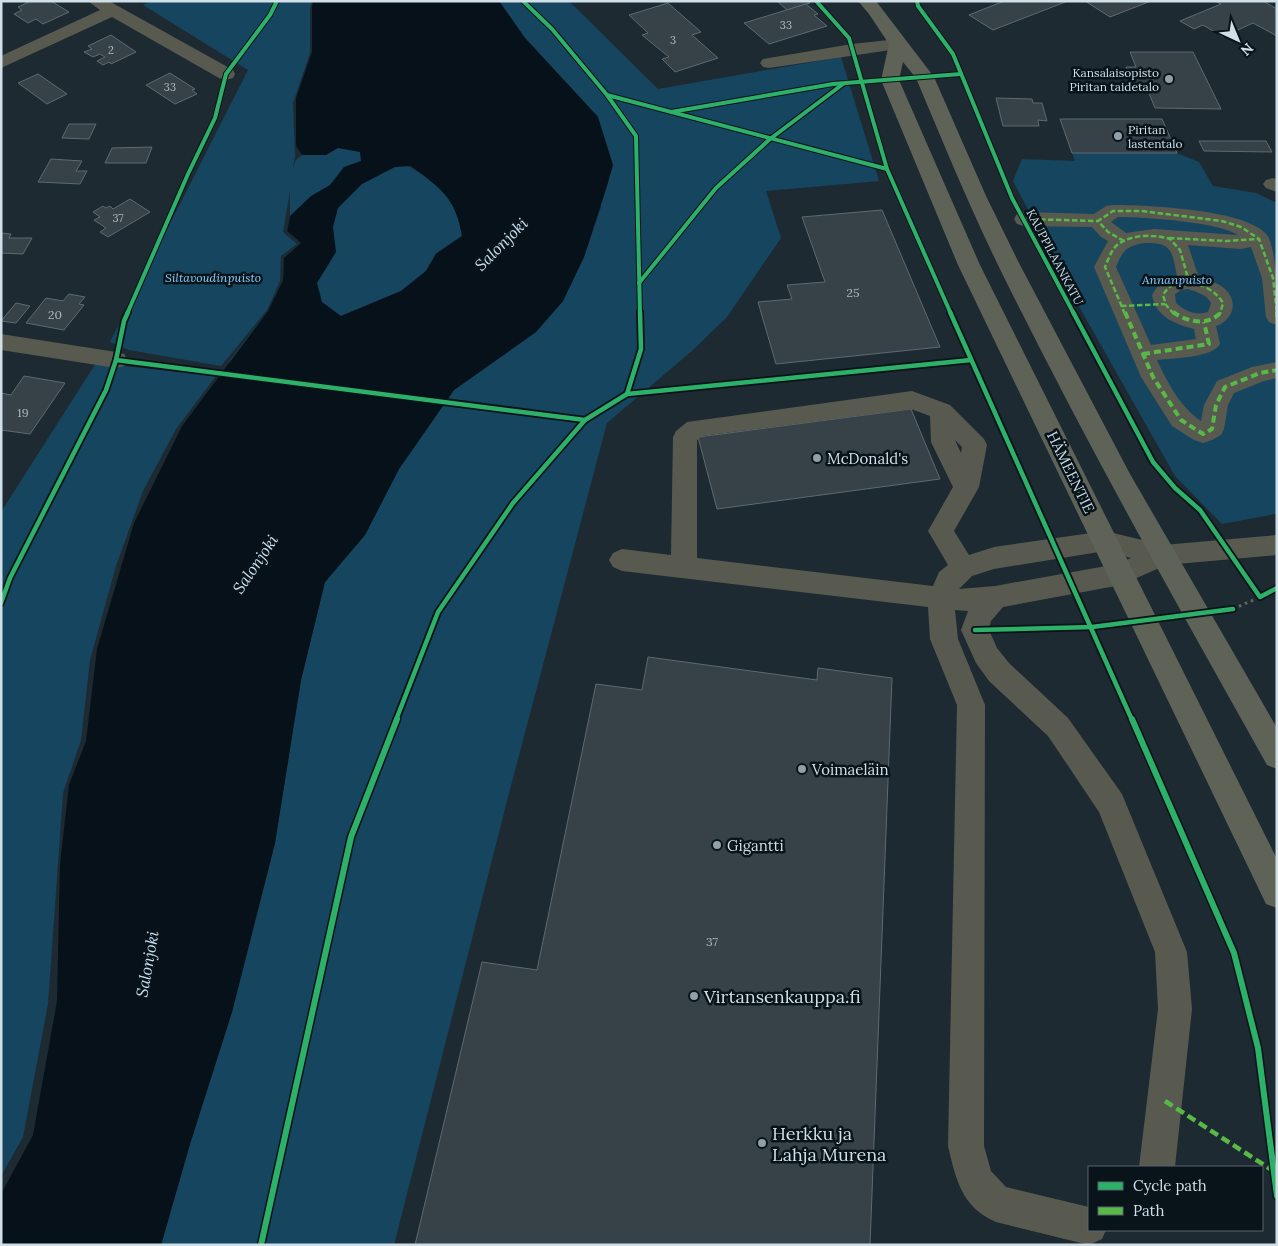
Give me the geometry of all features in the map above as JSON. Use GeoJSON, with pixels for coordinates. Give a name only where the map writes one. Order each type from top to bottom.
{"type":"FeatureCollection","features":[{"type":"Feature","properties":{"kind":"main road"},"geometry":{"type":"LineString","coordinates":[[866,1],[876,10],[898,44],[925,77],[976,196],[1008,263],[1120,478],[1277,756]]}},
{"type":"Feature","properties":{"kind":"main road","name":"HÄMEENTIE"},"geometry":{"type":"LineString","coordinates":[[898,44],[890,80],[931,180],[969,265],[1277,893]]}},
{"type":"Feature","properties":{"kind":"street"},"geometry":{"type":"LineString","coordinates":[[96,1],[226,74]]}},
{"type":"Feature","properties":{"kind":"street"},"geometry":{"type":"LineString","coordinates":[[1,63],[112,11]]}},
{"type":"Feature","properties":{"kind":"street"},"geometry":{"type":"LineString","coordinates":[[769,63],[852,49],[898,44]]}},
{"type":"Feature","properties":{"kind":"street"},"geometry":{"type":"LineString","coordinates":[[1024,219],[1098,221],[1113,211],[1142,211],[1222,221],[1241,227],[1260,239],[1273,278],[1277,316]]}},
{"type":"Feature","properties":{"kind":"street"},"geometry":{"type":"LineString","coordinates":[[1098,221],[1108,232],[1124,241]]}},
{"type":"Feature","properties":{"kind":"street"},"geometry":{"type":"LineString","coordinates":[[1260,239],[1241,242],[1215,239],[1131,237],[1116,246],[1105,267],[1153,377],[1181,420],[1203,434],[1212,428],[1216,405],[1225,387],[1260,373],[1277,370]]}},
{"type":"Feature","properties":{"kind":"street"},"geometry":{"type":"LineString","coordinates":[[1169,238],[1175,242],[1187,271],[1189,282]]}},
{"type":"Feature","properties":{"kind":"street"},"geometry":{"type":"LineString","coordinates":[[1189,282],[1208,288],[1221,299],[1224,306],[1223,312],[1219,316],[1204,322],[1183,318],[1174,313],[1165,304],[1163,294],[1166,289],[1171,285],[1189,282]]}},
{"type":"Feature","properties":{"kind":"street"},"geometry":{"type":"LineString","coordinates":[[1121,306],[1165,304]]}},
{"type":"Feature","properties":{"kind":"street"},"geometry":{"type":"LineString","coordinates":[[1143,354],[1209,344],[1204,322]]}},
{"type":"Feature","properties":{"kind":"street"},"geometry":{"type":"LineString","coordinates":[[1,342],[116,360]]}},
{"type":"Feature","properties":{"kind":"street"},"geometry":{"type":"LineString","coordinates":[[684,568],[685,437],[696,428],[912,400],[942,411],[975,445],[966,487],[941,531],[963,568]]}},
{"type":"Feature","properties":{"kind":"street"},"geometry":{"type":"LineString","coordinates":[[1088,1226],[996,1204],[975,1181],[966,1146],[971,705],[944,639],[941,618],[942,598],[948,580],[963,568],[994,558],[1105,541],[1163,555],[1277,545]]}},
{"type":"Feature","properties":{"kind":"street"},"geometry":{"type":"LineString","coordinates":[[622,560],[962,600],[995,597],[1121,574],[1163,555]]}},
{"type":"Feature","properties":{"kind":"street"},"geometry":{"type":"LineString","coordinates":[[995,597],[978,617],[975,630],[986,655],[999,672],[1058,727],[1111,804],[1171,952],[1175,1009],[1157,1166]]}},
{"type":"Feature","properties":{"kind":"path"},"geometry":{"type":"LineString","coordinates":[[1228,550],[1260,597]]}},
{"type":"Feature","properties":{"kind":"path"},"geometry":{"type":"LineString","coordinates":[[1196,614],[1233,609],[1268,592]]}},
{"type":"Feature","properties":{"kind":"green space","name":"Siltavoudinpuisto"},"geometry":{"type":"Polygon","coordinates":[[[151,1],[312,1],[310,8],[310,53],[293,103],[295,156],[293,168],[296,160],[302,155],[296,146],[296,119],[376,150],[416,170],[446,194],[454,208],[462,236],[436,253],[426,271],[401,291],[228,363],[268,311],[283,280],[284,258],[301,243],[287,231],[290,216],[290,191],[283,232],[297,244],[281,256],[280,281],[267,310],[221,366],[129,350],[110,342],[248,70],[143,5],[151,1]]]}},
{"type":"Feature","properties":{"kind":"green space"},"geometry":{"type":"Polygon","coordinates":[[[499,1],[569,1],[658,89],[841,57],[879,181],[766,191],[781,238],[727,317],[693,350],[607,423],[508,797],[394,1245],[161,1245],[190,1144],[232,1012],[275,843],[301,680],[325,582],[365,535],[399,469],[454,390],[536,332],[563,301],[584,257],[601,207],[598,117],[525,38],[499,1]]]}},
{"type":"Feature","properties":{"kind":"green space","name":"Annanpuisto"},"geometry":{"type":"Polygon","coordinates":[[[1072,153],[1177,153],[1199,162],[1213,186],[1256,193],[1277,203],[1276,514],[1222,524],[1175,476],[1077,303],[1013,181],[1022,159],[1075,161],[1072,153]]]}},
{"type":"Feature","properties":{"kind":"green space"},"geometry":{"type":"Polygon","coordinates":[[[96,363],[216,376],[176,429],[143,491],[116,566],[90,660],[81,740],[63,793],[48,1004],[23,1137],[1,1176],[1,512],[96,363]]]}},
{"type":"Feature","properties":{"kind":"water","name":"Salonjoki"},"geometry":{"type":"Polygon","coordinates":[[[313,1],[499,1],[525,38],[598,117],[613,165],[584,257],[563,301],[536,332],[454,390],[399,469],[365,535],[325,582],[301,680],[275,843],[232,1012],[190,1144],[161,1245],[1,1245],[1,1194],[33,1135],[57,1001],[60,864],[69,785],[86,741],[97,649],[134,523],[182,426],[268,311],[283,280],[284,258],[301,243],[287,231],[290,216],[311,196],[330,185],[344,167],[361,161],[360,152],[338,148],[326,155],[302,155],[296,146],[296,98],[312,52],[313,1]],[[411,166],[395,167],[362,184],[338,208],[333,227],[336,252],[317,283],[322,302],[341,316],[401,291],[426,271],[436,254],[462,236],[456,212],[451,203],[438,188],[411,166]]]}},
{"type":"Feature","properties":{"kind":"building"},"geometry":{"type":"Polygon","coordinates":[[[31,1],[51,1],[69,12],[43,24],[36,19],[28,23],[14,14],[22,10],[18,7],[31,1]]]}},
{"type":"Feature","properties":{"kind":"building"},"geometry":{"type":"Polygon","coordinates":[[[777,1],[808,1],[810,3],[787,10],[777,1]]]}},
{"type":"Feature","properties":{"kind":"building"},"geometry":{"type":"Polygon","coordinates":[[[1004,1],[1068,1],[993,30],[969,15],[1004,1]]]}},
{"type":"Feature","properties":{"kind":"building"},"geometry":{"type":"Polygon","coordinates":[[[1085,1],[1151,1],[1110,17],[1085,1]]]}},
{"type":"Feature","properties":{"kind":"building"},"geometry":{"type":"Polygon","coordinates":[[[1263,1],[1277,9],[1277,36],[1253,23],[1223,37],[1203,25],[1194,29],[1180,21],[1221,4],[1217,2],[1263,1]]]}},
{"type":"Feature","properties":{"kind":"building"},"geometry":{"type":"Polygon","coordinates":[[[668,3],[701,32],[692,35],[718,58],[675,72],[662,59],[669,57],[642,35],[648,33],[629,15],[668,3]]]}},
{"type":"Feature","properties":{"kind":"building"},"geometry":{"type":"Polygon","coordinates":[[[806,4],[818,14],[814,15],[827,26],[769,44],[744,23],[806,4]]]}},
{"type":"Feature","properties":{"kind":"building"},"geometry":{"type":"Polygon","coordinates":[[[111,35],[136,52],[111,64],[109,62],[103,65],[97,61],[105,57],[100,54],[93,57],[84,52],[92,49],[88,46],[111,35]]]}},
{"type":"Feature","properties":{"kind":"building","name":"Kansalaisopisto Piritan taidetalo"},"geometry":{"type":"Polygon","coordinates":[[[1130,52],[1193,52],[1221,109],[1155,108],[1148,91],[1136,91],[1126,67],[1136,67],[1130,52]]]}},
{"type":"Feature","properties":{"kind":"building"},"geometry":{"type":"Polygon","coordinates":[[[170,73],[195,89],[192,90],[197,94],[175,104],[146,85],[170,73]]]}},
{"type":"Feature","properties":{"kind":"building"},"geometry":{"type":"Polygon","coordinates":[[[38,74],[67,94],[47,104],[18,83],[38,74]]]}},
{"type":"Feature","properties":{"kind":"building"},"geometry":{"type":"Polygon","coordinates":[[[996,98],[1032,99],[1033,103],[1042,103],[1047,121],[1038,120],[1039,126],[1003,126],[996,98]]]}},
{"type":"Feature","properties":{"kind":"building","name":"Piritan lastentalo"},"geometry":{"type":"Polygon","coordinates":[[[1060,119],[1162,119],[1177,153],[1072,153],[1060,119]]]}},
{"type":"Feature","properties":{"kind":"building"},"geometry":{"type":"Polygon","coordinates":[[[69,124],[96,124],[89,139],[62,138],[69,124]]]}},
{"type":"Feature","properties":{"kind":"building"},"geometry":{"type":"Polygon","coordinates":[[[1199,141],[1266,141],[1272,152],[1204,151],[1199,141]]]}},
{"type":"Feature","properties":{"kind":"building"},"geometry":{"type":"Polygon","coordinates":[[[152,147],[146,163],[105,163],[112,148],[152,147]]]}},
{"type":"Feature","properties":{"kind":"building"},"geometry":{"type":"Polygon","coordinates":[[[51,159],[82,161],[76,171],[87,171],[80,184],[38,182],[51,159]]]}},
{"type":"Feature","properties":{"kind":"building"},"geometry":{"type":"Polygon","coordinates":[[[130,199],[150,212],[108,237],[100,232],[106,228],[94,220],[100,217],[93,212],[103,206],[106,208],[110,206],[113,209],[130,199]]]}},
{"type":"Feature","properties":{"kind":"building"},"geometry":{"type":"Polygon","coordinates":[[[882,210],[940,347],[776,364],[758,302],[792,299],[787,285],[825,282],[802,217],[882,210]]]}},
{"type":"Feature","properties":{"kind":"building"},"geometry":{"type":"Polygon","coordinates":[[[1,233],[11,234],[9,238],[32,238],[23,254],[1,253],[1,233]]]}},
{"type":"Feature","properties":{"kind":"building"},"geometry":{"type":"Polygon","coordinates":[[[69,294],[85,297],[79,304],[84,305],[64,330],[26,323],[46,298],[63,301],[69,294]]]}},
{"type":"Feature","properties":{"kind":"building"},"geometry":{"type":"Polygon","coordinates":[[[16,303],[30,306],[16,323],[1,321],[16,303]]]}},
{"type":"Feature","properties":{"kind":"building"},"geometry":{"type":"Polygon","coordinates":[[[24,376],[65,383],[30,434],[1,430],[1,393],[11,395],[24,376]]]}},
{"type":"Feature","properties":{"kind":"building","name":"McDonald's"},"geometry":{"type":"Polygon","coordinates":[[[911,409],[940,479],[717,509],[698,437],[911,409]]]}},
{"type":"Feature","properties":{"kind":"building"},"geometry":{"type":"Polygon","coordinates":[[[648,657],[817,680],[818,668],[892,678],[870,1245],[415,1245],[482,962],[537,970],[596,684],[642,690],[648,657]]]}},
{"type":"Feature","properties":{"kind":"marked path"},"geometry":{"type":"LineString","coordinates":[[1124,241],[1108,232],[1098,221],[1113,211],[1142,211],[1222,221],[1241,227],[1259,239],[1273,278],[1277,317]]}},
{"type":"Feature","properties":{"kind":"marked path"},"geometry":{"type":"LineString","coordinates":[[1024,219],[1098,221]]}},
{"type":"Feature","properties":{"kind":"marked path"},"geometry":{"type":"LineString","coordinates":[[1189,282],[1178,245],[1170,239],[1163,237],[1136,237],[1120,243],[1116,246],[1105,267],[1153,377],[1181,420],[1203,434],[1212,429],[1216,405],[1225,387],[1260,373],[1277,370]]}},
{"type":"Feature","properties":{"kind":"marked path"},"geometry":{"type":"LineString","coordinates":[[1169,238],[1226,241],[1259,239]]}},
{"type":"Feature","properties":{"kind":"marked path"},"geometry":{"type":"LineString","coordinates":[[1189,282],[1207,288],[1218,295],[1223,303],[1222,311],[1216,318],[1206,322],[1193,321],[1178,316],[1168,307],[1163,295],[1167,288],[1189,282]]}},
{"type":"Feature","properties":{"kind":"marked path"},"geometry":{"type":"LineString","coordinates":[[1121,306],[1165,304]]}},
{"type":"Feature","properties":{"kind":"marked path"},"geometry":{"type":"LineString","coordinates":[[1143,354],[1209,344],[1204,322]]}},
{"type":"Feature","properties":{"kind":"marked path"},"geometry":{"type":"LineString","coordinates":[[1165,1101],[1275,1172]]}},
{"type":"Feature","properties":{"kind":"cycle path"},"geometry":{"type":"LineString","coordinates":[[277,1],[270,15],[226,74],[215,118],[188,174],[124,321],[116,360],[585,420]]}},
{"type":"Feature","properties":{"kind":"cycle path"},"geometry":{"type":"LineString","coordinates":[[261,1245],[351,837],[438,612],[513,503],[585,420],[627,394],[641,349],[636,136],[607,95],[552,29],[523,1]]}},
{"type":"Feature","properties":{"kind":"cycle path"},"geometry":{"type":"LineString","coordinates":[[816,1],[849,38],[887,169],[1092,627],[1234,953],[1258,1048],[1277,1196]]}},
{"type":"Feature","properties":{"kind":"cycle path","name":"KAUPPILAANKATU"},"geometry":{"type":"LineString","coordinates":[[917,1],[918,6],[953,54],[1012,198],[1153,462],[1175,488],[1200,510],[1260,597],[1277,588]]}},
{"type":"Feature","properties":{"kind":"cycle path"},"geometry":{"type":"LineString","coordinates":[[671,112],[833,84],[961,74]]}},
{"type":"Feature","properties":{"kind":"cycle path"},"geometry":{"type":"LineString","coordinates":[[639,283],[716,188],[770,139],[843,84]]}},
{"type":"Feature","properties":{"kind":"cycle path"},"geometry":{"type":"LineString","coordinates":[[607,95],[887,169]]}},
{"type":"Feature","properties":{"kind":"cycle path"},"geometry":{"type":"LineString","coordinates":[[1,603],[10,578],[106,390],[116,360]]}},
{"type":"Feature","properties":{"kind":"cycle path"},"geometry":{"type":"LineString","coordinates":[[627,394],[971,360]]}},
{"type":"Feature","properties":{"kind":"cycle path"},"geometry":{"type":"LineString","coordinates":[[975,630],[1092,627],[1233,609]]}},
{"type":"Feature","properties":{"kind":"place","name":"Kansalaisopisto Piritan taidetalo"},"geometry":{"type":"Point","coordinates":[1169,79]}},
{"type":"Feature","properties":{"kind":"place","name":"Piritan lastentalo"},"geometry":{"type":"Point","coordinates":[1118,136]}},
{"type":"Feature","properties":{"kind":"place","name":"McDonald's"},"geometry":{"type":"Point","coordinates":[817,458]}},
{"type":"Feature","properties":{"kind":"place","name":"Voimaeläin"},"geometry":{"type":"Point","coordinates":[802,769]}},
{"type":"Feature","properties":{"kind":"place","name":"Gigantti"},"geometry":{"type":"Point","coordinates":[717,845]}},
{"type":"Feature","properties":{"kind":"place","name":"Virtansenkauppa.fi"},"geometry":{"type":"Point","coordinates":[694,996]}},
{"type":"Feature","properties":{"kind":"place","name":"Herkku ja Lahja Murena"},"geometry":{"type":"Point","coordinates":[762,1143]}}]}
